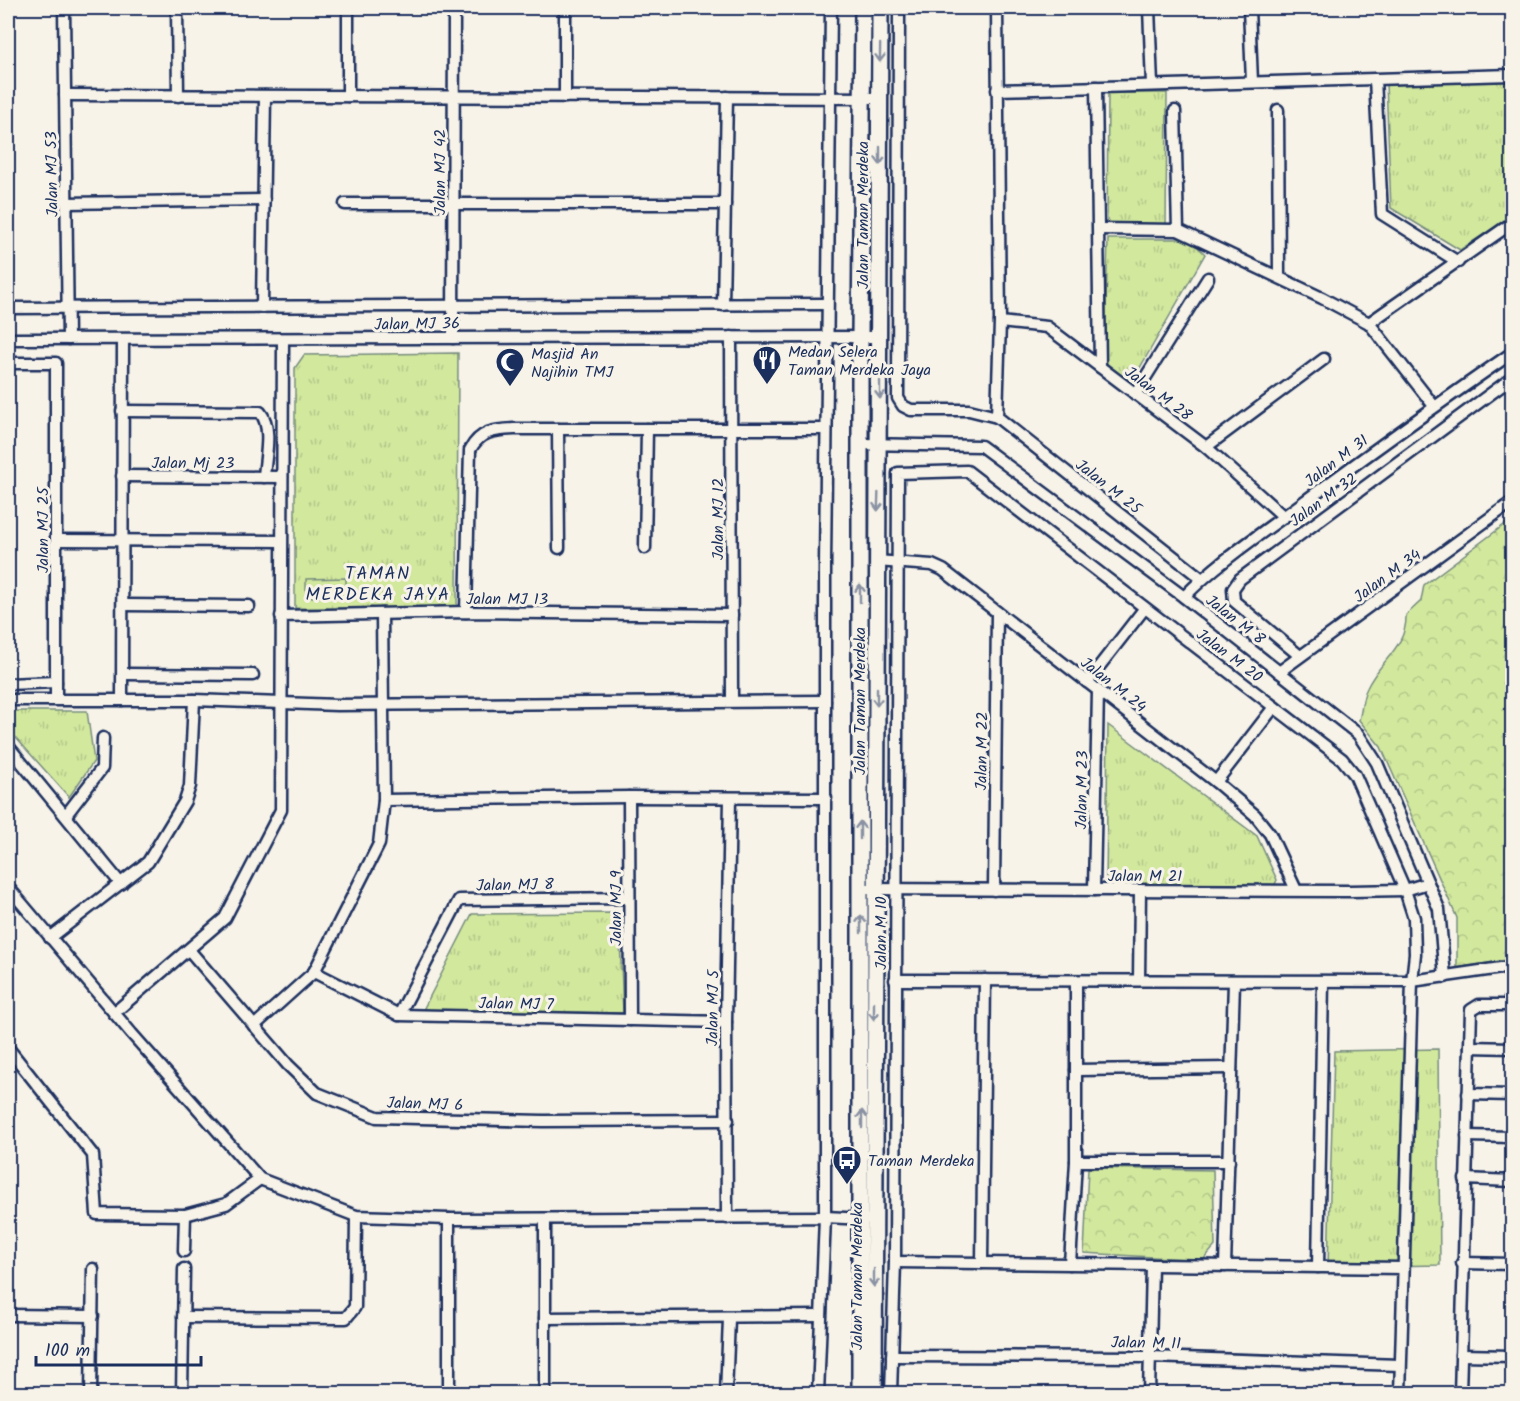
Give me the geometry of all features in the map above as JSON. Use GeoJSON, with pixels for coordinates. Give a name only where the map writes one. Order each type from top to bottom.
{"type":"FeatureCollection","features":[{"type":"Feature","properties":{"kind":"main road","name":"Jalan Taman Merdeka"},"geometry":{"type":"LineString","coordinates":[[863,8],[860,444],[868,889],[868,1219],[874,1394]]}},
{"type":"Feature","properties":{"kind":"main road","name":"Jalan Taman Merdeka"},"geometry":{"type":"LineString","coordinates":[[868,889],[878,794],[876,561],[880,444],[880,8]]}},
{"type":"Feature","properties":{"kind":"main road","name":"Jalan Taman Merdeka"},"geometry":{"type":"LineString","coordinates":[[860,1394],[868,1219]]}},
{"type":"Feature","properties":{"kind":"street","name":"Jalan MJ 53"},"geometry":{"type":"LineString","coordinates":[[64,8],[68,339]]}},
{"type":"Feature","properties":{"kind":"street"},"geometry":{"type":"LineString","coordinates":[[177,8],[178,96]]}},
{"type":"Feature","properties":{"kind":"street"},"geometry":{"type":"LineString","coordinates":[[348,8],[348,96]]}},
{"type":"Feature","properties":{"kind":"street","name":"Jalan MJ 42"},"geometry":{"type":"LineString","coordinates":[[453,338],[454,8]]}},
{"type":"Feature","properties":{"kind":"street"},"geometry":{"type":"LineString","coordinates":[[565,8],[565,97]]}},
{"type":"Feature","properties":{"kind":"street"},"geometry":{"type":"LineString","coordinates":[[818,1394],[825,1217],[826,429],[828,98],[831,8]]}},
{"type":"Feature","properties":{"kind":"street"},"geometry":{"type":"LineString","coordinates":[[899,8],[897,398],[903,406],[911,410],[969,410],[997,417],[1000,322],[998,8]]}},
{"type":"Feature","properties":{"kind":"street"},"geometry":{"type":"LineString","coordinates":[[1149,8],[1152,85]]}},
{"type":"Feature","properties":{"kind":"street"},"geometry":{"type":"LineString","coordinates":[[1249,8],[1252,82]]}},
{"type":"Feature","properties":{"kind":"street"},"geometry":{"type":"LineString","coordinates":[[997,90],[1512,75]]}},
{"type":"Feature","properties":{"kind":"street"},"geometry":{"type":"LineString","coordinates":[[1375,79],[1382,214],[1458,262]]}},
{"type":"Feature","properties":{"kind":"street"},"geometry":{"type":"LineString","coordinates":[[1096,87],[1100,368]]}},
{"type":"Feature","properties":{"kind":"street"},"geometry":{"type":"LineString","coordinates":[[65,95],[879,98]]}},
{"type":"Feature","properties":{"kind":"street"},"geometry":{"type":"LineString","coordinates":[[262,307],[265,96]]}},
{"type":"Feature","properties":{"kind":"street"},"geometry":{"type":"LineString","coordinates":[[723,305],[727,97]]}},
{"type":"Feature","properties":{"kind":"street"},"geometry":{"type":"LineString","coordinates":[[1278,110],[1279,276]]}},
{"type":"Feature","properties":{"kind":"street"},"geometry":{"type":"LineString","coordinates":[[1175,111],[1178,230]]}},
{"type":"Feature","properties":{"kind":"street"},"geometry":{"type":"LineString","coordinates":[[66,203],[264,200]]}},
{"type":"Feature","properties":{"kind":"street"},"geometry":{"type":"LineString","coordinates":[[345,204],[725,204]]}},
{"type":"Feature","properties":{"kind":"street"},"geometry":{"type":"LineString","coordinates":[[1369,323],[1512,224]]}},
{"type":"Feature","properties":{"kind":"street"},"geometry":{"type":"LineString","coordinates":[[1099,229],[1178,230],[1279,276],[1369,323],[1434,406]]}},
{"type":"Feature","properties":{"kind":"street"},"geometry":{"type":"LineString","coordinates":[[1135,393],[1208,278]]}},
{"type":"Feature","properties":{"kind":"street"},"geometry":{"type":"LineString","coordinates":[[8,308],[827,304]]}},
{"type":"Feature","properties":{"kind":"street","name":"Jalan M 28"},"geometry":{"type":"LineString","coordinates":[[1000,322],[1047,327],[1206,447],[1284,517]]}},
{"type":"Feature","properties":{"kind":"street","name":"Jalan MJ 12"},"geometry":{"type":"LineString","coordinates":[[731,337],[732,701]]}},
{"type":"Feature","properties":{"kind":"street","name":"Jalan MJ 36"},"geometry":{"type":"LineString","coordinates":[[8,339],[880,337]]}},
{"type":"Feature","properties":{"kind":"street"},"geometry":{"type":"LineString","coordinates":[[122,699],[124,674],[123,340]]}},
{"type":"Feature","properties":{"kind":"street"},"geometry":{"type":"LineString","coordinates":[[114,1013],[225,918],[281,810],[280,616],[283,340]]}},
{"type":"Feature","properties":{"kind":"street","name":"Jalan M 31"},"geometry":{"type":"LineString","coordinates":[[1184,597],[1202,579],[1284,517],[1434,406],[1512,353]]}},
{"type":"Feature","properties":{"kind":"street"},"geometry":{"type":"LineString","coordinates":[[1206,447],[1324,359]]}},
{"type":"Feature","properties":{"kind":"street","name":"Jalan MJ 25"},"geometry":{"type":"LineString","coordinates":[[8,363],[56,363],[56,698]]}},
{"type":"Feature","properties":{"kind":"street","name":"Jalan M 32"},"geometry":{"type":"LineString","coordinates":[[1300,656],[1234,601],[1233,589],[1240,579],[1512,378]]}},
{"type":"Feature","properties":{"kind":"street"},"geometry":{"type":"LineString","coordinates":[[122,411],[260,412],[267,426],[264,477]]}},
{"type":"Feature","properties":{"kind":"street","name":"Jalan M 25"},"geometry":{"type":"LineString","coordinates":[[997,417],[1202,579]]}},
{"type":"Feature","properties":{"kind":"street"},"geometry":{"type":"LineString","coordinates":[[466,612],[470,450],[482,435],[492,430],[731,427],[826,429]]}},
{"type":"Feature","properties":{"kind":"street"},"geometry":{"type":"LineString","coordinates":[[558,429],[559,548]]}},
{"type":"Feature","properties":{"kind":"street"},"geometry":{"type":"LineString","coordinates":[[645,548],[647,429]]}},
{"type":"Feature","properties":{"kind":"street","name":"Jalan M 8"},"geometry":{"type":"LineString","coordinates":[[860,444],[981,446],[1184,597],[1358,734],[1368,747],[1439,909],[1443,926],[1445,977]]}},
{"type":"Feature","properties":{"kind":"street","name":"Jalan M 20"},"geometry":{"type":"LineString","coordinates":[[898,472],[967,471],[1349,765],[1405,890],[1416,936],[1412,981],[1400,1394]]}},
{"type":"Feature","properties":{"kind":"street","name":"Jalan M 10"},"geometry":{"type":"LineString","coordinates":[[891,1394],[895,1262],[898,472]]}},
{"type":"Feature","properties":{"kind":"street","name":"Jalan Mj 23"},"geometry":{"type":"LineString","coordinates":[[122,476],[282,477]]}},
{"type":"Feature","properties":{"kind":"street","name":"Jalan M 34"},"geometry":{"type":"LineString","coordinates":[[1279,672],[1512,502]]}},
{"type":"Feature","properties":{"kind":"street"},"geometry":{"type":"LineString","coordinates":[[57,540],[281,541]]}},
{"type":"Feature","properties":{"kind":"street"},"geometry":{"type":"LineString","coordinates":[[876,561],[896,562]]}},
{"type":"Feature","properties":{"kind":"street","name":"Jalan M 24"},"geometry":{"type":"LineString","coordinates":[[896,562],[932,565],[997,612],[1215,782],[1255,815],[1270,834],[1296,890]]}},
{"type":"Feature","properties":{"kind":"street"},"geometry":{"type":"LineString","coordinates":[[123,605],[249,606]]}},
{"type":"Feature","properties":{"kind":"street"},"geometry":{"type":"LineString","coordinates":[[1087,682],[1144,609]]}},
{"type":"Feature","properties":{"kind":"street","name":"Jalan MJ 13"},"geometry":{"type":"LineString","coordinates":[[280,616],[466,612],[732,615]]}},
{"type":"Feature","properties":{"kind":"street","name":"Jalan M 22"},"geometry":{"type":"LineString","coordinates":[[994,890],[997,612]]}},
{"type":"Feature","properties":{"kind":"street"},"geometry":{"type":"LineString","coordinates":[[254,1026],[314,972],[379,844],[384,800],[381,705],[382,614]]}},
{"type":"Feature","properties":{"kind":"street"},"geometry":{"type":"LineString","coordinates":[[124,674],[253,675]]}},
{"type":"Feature","properties":{"kind":"street"},"geometry":{"type":"LineString","coordinates":[[8,684],[56,682]]}},
{"type":"Feature","properties":{"kind":"street","name":"Jalan M 23"},"geometry":{"type":"LineString","coordinates":[[1094,890],[1098,691]]}},
{"type":"Feature","properties":{"kind":"street"},"geometry":{"type":"LineString","coordinates":[[8,700],[56,698],[381,705],[825,701]]}},
{"type":"Feature","properties":{"kind":"street"},"geometry":{"type":"LineString","coordinates":[[50,938],[148,862],[185,801],[190,786],[194,700]]}},
{"type":"Feature","properties":{"kind":"street"},"geometry":{"type":"LineString","coordinates":[[1215,782],[1274,707]]}},
{"type":"Feature","properties":{"kind":"street"},"geometry":{"type":"LineString","coordinates":[[66,815],[102,768],[103,738]]}},
{"type":"Feature","properties":{"kind":"street"},"geometry":{"type":"LineString","coordinates":[[8,746],[121,884]]}},
{"type":"Feature","properties":{"kind":"street"},"geometry":{"type":"LineString","coordinates":[[384,800],[629,797],[826,798]]}},
{"type":"Feature","properties":{"kind":"street","name":"Jalan MJ 9"},"geometry":{"type":"LineString","coordinates":[[629,797],[630,1020]]}},
{"type":"Feature","properties":{"kind":"street","name":"Jalan MJ 5"},"geometry":{"type":"LineString","coordinates":[[727,1218],[726,1022],[730,798]]}},
{"type":"Feature","properties":{"kind":"street","name":"Jalan M 21"},"geometry":{"type":"LineString","coordinates":[[868,889],[1405,890],[1428,883]]}},
{"type":"Feature","properties":{"kind":"street"},"geometry":{"type":"LineString","coordinates":[[8,887],[114,1013],[260,1179],[356,1216],[449,1219],[825,1217],[868,1219]]}},
{"type":"Feature","properties":{"kind":"street"},"geometry":{"type":"LineString","coordinates":[[1139,980],[1140,890]]}},
{"type":"Feature","properties":{"kind":"street","name":"Jalan MJ 8"},"geometry":{"type":"LineString","coordinates":[[399,1015],[459,900],[629,898]]}},
{"type":"Feature","properties":{"kind":"street","name":"Jalan MJ 6"},"geometry":{"type":"LineString","coordinates":[[189,950],[254,1026],[317,1093],[377,1117],[543,1121],[728,1120]]}},
{"type":"Feature","properties":{"kind":"street"},"geometry":{"type":"LineString","coordinates":[[895,980],[1412,981],[1506,968],[1511,976],[1512,1005],[1475,1006],[1471,1010],[1460,1394]]}},
{"type":"Feature","properties":{"kind":"street","name":"Jalan MJ 7"},"geometry":{"type":"LineString","coordinates":[[314,972],[399,1015],[726,1022]]}},
{"type":"Feature","properties":{"kind":"street"},"geometry":{"type":"LineString","coordinates":[[982,1263],[986,980]]}},
{"type":"Feature","properties":{"kind":"street"},"geometry":{"type":"LineString","coordinates":[[1070,1264],[1076,1161],[1076,981]]}},
{"type":"Feature","properties":{"kind":"street"},"geometry":{"type":"LineString","coordinates":[[1225,1266],[1234,982]]}},
{"type":"Feature","properties":{"kind":"street"},"geometry":{"type":"LineString","coordinates":[[1318,1267],[1323,982]]}},
{"type":"Feature","properties":{"kind":"street"},"geometry":{"type":"LineString","coordinates":[[1470,1047],[1512,1048]]}},
{"type":"Feature","properties":{"kind":"street"},"geometry":{"type":"LineString","coordinates":[[8,1048],[93,1155],[97,1214],[185,1215],[226,1204],[260,1179]]}},
{"type":"Feature","properties":{"kind":"street"},"geometry":{"type":"LineString","coordinates":[[1076,1070],[1231,1068]]}},
{"type":"Feature","properties":{"kind":"street"},"geometry":{"type":"LineString","coordinates":[[1468,1094],[1512,1095]]}},
{"type":"Feature","properties":{"kind":"street"},"geometry":{"type":"LineString","coordinates":[[1467,1136],[1512,1137]]}},
{"type":"Feature","properties":{"kind":"street"},"geometry":{"type":"LineString","coordinates":[[1076,1161],[1229,1161]]}},
{"type":"Feature","properties":{"kind":"street"},"geometry":{"type":"LineString","coordinates":[[1466,1179],[1512,1181]]}},
{"type":"Feature","properties":{"kind":"street"},"geometry":{"type":"LineString","coordinates":[[184,1251],[185,1215]]}},
{"type":"Feature","properties":{"kind":"street"},"geometry":{"type":"LineString","coordinates":[[183,1317],[346,1318],[355,1307],[356,1216]]}},
{"type":"Feature","properties":{"kind":"street"},"geometry":{"type":"LineString","coordinates":[[449,1219],[449,1394]]}},
{"type":"Feature","properties":{"kind":"street"},"geometry":{"type":"LineString","coordinates":[[545,1219],[545,1394]]}},
{"type":"Feature","properties":{"kind":"street"},"geometry":{"type":"LineString","coordinates":[[895,1262],[1403,1268]]}},
{"type":"Feature","properties":{"kind":"street"},"geometry":{"type":"LineString","coordinates":[[1462,1263],[1512,1264]]}},
{"type":"Feature","properties":{"kind":"street"},"geometry":{"type":"LineString","coordinates":[[1149,1394],[1152,1265]]}},
{"type":"Feature","properties":{"kind":"street"},"geometry":{"type":"LineString","coordinates":[[91,1394],[93,1269]]}},
{"type":"Feature","properties":{"kind":"street"},"geometry":{"type":"LineString","coordinates":[[182,1394],[184,1269]]}},
{"type":"Feature","properties":{"kind":"street"},"geometry":{"type":"LineString","coordinates":[[8,1315],[93,1316]]}},
{"type":"Feature","properties":{"kind":"street"},"geometry":{"type":"LineString","coordinates":[[545,1318],[729,1319],[820,1316]]}},
{"type":"Feature","properties":{"kind":"street"},"geometry":{"type":"LineString","coordinates":[[726,1394],[729,1319]]}},
{"type":"Feature","properties":{"kind":"street"},"geometry":{"type":"LineString","coordinates":[[1461,1355],[1512,1356]]}},
{"type":"Feature","properties":{"kind":"street","name":"Jalan M 11"},"geometry":{"type":"LineString","coordinates":[[892,1356],[1150,1357],[1400,1365]]}},
{"type":"Feature","properties":{"kind":"green space"},"geometry":{"type":"Polygon","coordinates":[[[1512,81],[1512,216],[1460,250],[1391,208],[1386,83],[1512,81]]]}},
{"type":"Feature","properties":{"kind":"green space"},"geometry":{"type":"Polygon","coordinates":[[[1108,93],[1167,93],[1166,227],[1107,227],[1108,93]]]}},
{"type":"Feature","properties":{"kind":"green space"},"geometry":{"type":"Polygon","coordinates":[[[1108,239],[1190,239],[1205,254],[1130,385],[1104,366],[1108,239]]]}},
{"type":"Feature","properties":{"kind":"green space"},"geometry":{"type":"Polygon","coordinates":[[[458,353],[457,611],[295,608],[295,368],[304,355],[458,353]]]}},
{"type":"Feature","properties":{"kind":"green space"},"geometry":{"type":"Polygon","coordinates":[[[1512,519],[1512,962],[1506,960],[1457,968],[1457,918],[1381,747],[1359,720],[1367,688],[1398,645],[1405,626],[1406,615],[1421,601],[1424,585],[1512,519]]]}},
{"type":"Feature","properties":{"kind":"green space"},"geometry":{"type":"Polygon","coordinates":[[[346,578],[346,596],[306,597],[306,579],[346,578]]]}},
{"type":"Feature","properties":{"kind":"green space"},"geometry":{"type":"Polygon","coordinates":[[[10,711],[87,711],[94,761],[69,797],[8,729],[10,711]]]}},
{"type":"Feature","properties":{"kind":"green space"},"geometry":{"type":"Polygon","coordinates":[[[1108,725],[1257,836],[1277,880],[1273,888],[1106,886],[1108,725]]]}},
{"type":"Feature","properties":{"kind":"green space"},"geometry":{"type":"Polygon","coordinates":[[[619,913],[623,1013],[423,1010],[472,914],[619,913]]]}},
{"type":"Feature","properties":{"kind":"green space"},"geometry":{"type":"Polygon","coordinates":[[[1438,1049],[1440,1265],[1328,1267],[1334,1051],[1438,1049]]]}},
{"type":"Feature","properties":{"kind":"green space"},"geometry":{"type":"Polygon","coordinates":[[[1088,1168],[1213,1170],[1215,1246],[1203,1260],[1084,1253],[1088,1168]]]}},
{"type":"Feature","properties":{"kind":"place","name":"Medan Selera Taman Merdeka Jaya"},"geometry":{"type":"Point","coordinates":[767,386]}},
{"type":"Feature","properties":{"kind":"place","name":"Masjid An Najihin TMJ"},"geometry":{"type":"Point","coordinates":[510,388]}},
{"type":"Feature","properties":{"kind":"place","name":"Taman Merdeka"},"geometry":{"type":"Point","coordinates":[847,1186]}},
{"type":"Feature","properties":{"kind":"district","name":"TAMAN MERDEKA JAYA"},"geometry":{"type":"Point","coordinates":[378,583]}}]}
